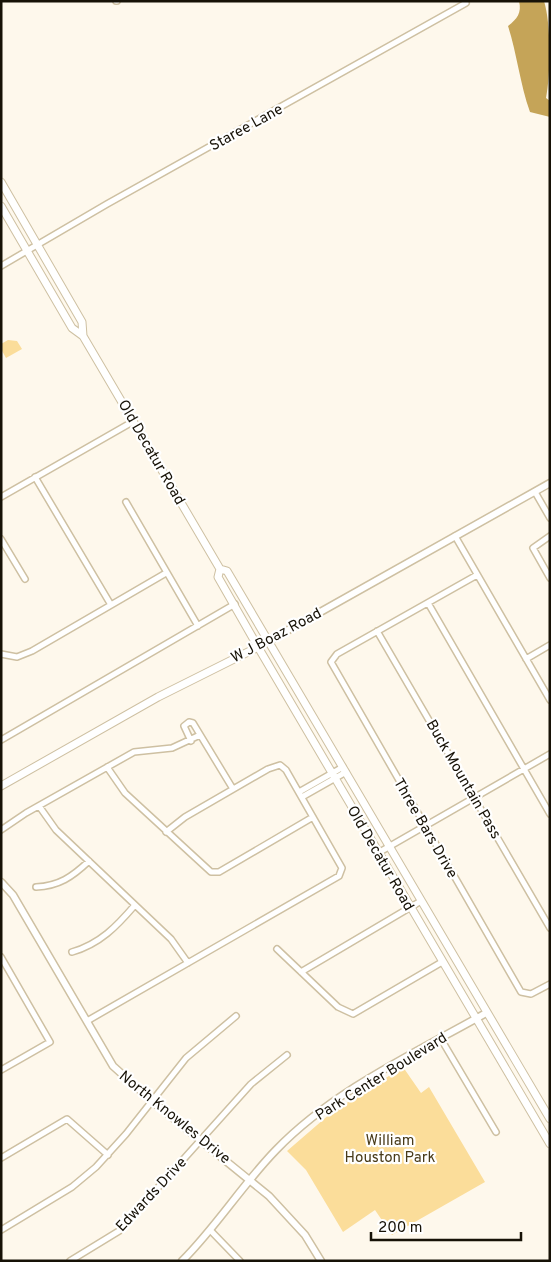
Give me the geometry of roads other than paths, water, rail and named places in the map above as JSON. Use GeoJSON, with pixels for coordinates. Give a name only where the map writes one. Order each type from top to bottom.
{"type":"FeatureCollection","features":[{"type":"Feature","properties":{"kind":"main road","name":"Old Decatur Road"},"geometry":{"type":"LineString","coordinates":[[1,182],[82,322],[83,336]]}},
{"type":"Feature","properties":{"kind":"main road","name":"Old Decatur Road"},"geometry":{"type":"LineString","coordinates":[[1,206],[72,328],[83,336],[220,569],[227,571],[550,1119]]}},
{"type":"Feature","properties":{"kind":"main road","name":"Old Decatur Road"},"geometry":{"type":"LineString","coordinates":[[220,569],[218,577],[258,647],[550,1144]]}},
{"type":"Feature","properties":{"kind":"main road","name":"W J Boaz Road"},"geometry":{"type":"LineString","coordinates":[[1,786],[158,697],[258,647]]}},
{"type":"Feature","properties":{"kind":"main road"},"geometry":{"type":"LineString","coordinates":[[527,1106],[538,1100]]}},
{"type":"Feature","properties":{"kind":"street","name":"Staree Lane"},"geometry":{"type":"LineString","coordinates":[[1,266],[28,252],[107,204],[466,3]]}},
{"type":"Feature","properties":{"kind":"street"},"geometry":{"type":"LineString","coordinates":[[1,497],[134,421]]}},
{"type":"Feature","properties":{"kind":"street"},"geometry":{"type":"LineString","coordinates":[[35,477],[111,605]]}},
{"type":"Feature","properties":{"kind":"street","name":"W J Boaz Road"},"geometry":{"type":"LineString","coordinates":[[258,647],[550,483]]}},
{"type":"Feature","properties":{"kind":"street"},"geometry":{"type":"LineString","coordinates":[[535,492],[550,518]]}},
{"type":"Feature","properties":{"kind":"street"},"geometry":{"type":"LineString","coordinates":[[126,502],[198,626]]}},
{"type":"Feature","properties":{"kind":"street"},"geometry":{"type":"LineString","coordinates":[[455,536],[550,700]]}},
{"type":"Feature","properties":{"kind":"street"},"geometry":{"type":"LineString","coordinates":[[550,536],[534,546],[534,550],[550,578]]}},
{"type":"Feature","properties":{"kind":"street"},"geometry":{"type":"LineString","coordinates":[[1,539],[25,579]]}},
{"type":"Feature","properties":{"kind":"street"},"geometry":{"type":"LineString","coordinates":[[1,654],[10,657],[24,655],[166,573]]}},
{"type":"Feature","properties":{"kind":"street"},"geometry":{"type":"LineString","coordinates":[[377,631],[477,575]]}},
{"type":"Feature","properties":{"kind":"street"},"geometry":{"type":"LineString","coordinates":[[428,602],[550,814]]}},
{"type":"Feature","properties":{"kind":"street"},"geometry":{"type":"LineString","coordinates":[[1,740],[235,604]]}},
{"type":"Feature","properties":{"kind":"street","name":"Three Bars Drive"},"geometry":{"type":"LineString","coordinates":[[377,631],[331,659],[334,669],[518,988],[525,995],[531,994],[550,984]]}},
{"type":"Feature","properties":{"kind":"street","name":"Buck Mountain Pass"},"geometry":{"type":"LineString","coordinates":[[377,631],[550,928]]}},
{"type":"Feature","properties":{"kind":"street"},"geometry":{"type":"LineString","coordinates":[[526,659],[550,645]]}},
{"type":"Feature","properties":{"kind":"street"},"geometry":{"type":"LineString","coordinates":[[191,741],[184,726],[186,723],[193,723],[232,789]]}},
{"type":"Feature","properties":{"kind":"street"},"geometry":{"type":"LineString","coordinates":[[1,830],[134,752],[148,748],[172,748],[191,741],[200,735]]}},
{"type":"Feature","properties":{"kind":"street"},"geometry":{"type":"LineString","coordinates":[[378,853],[550,754]]}},
{"type":"Feature","properties":{"kind":"street"},"geometry":{"type":"LineString","coordinates":[[87,1021],[339,876],[342,868],[284,768],[280,765],[273,766],[179,820],[166,832]]}},
{"type":"Feature","properties":{"kind":"street"},"geometry":{"type":"LineString","coordinates":[[107,767],[121,788],[166,832],[208,871],[216,873],[313,817]]}},
{"type":"Feature","properties":{"kind":"street"},"geometry":{"type":"LineString","coordinates":[[300,795],[344,769]]}},
{"type":"Feature","properties":{"kind":"street"},"geometry":{"type":"LineString","coordinates":[[39,806],[56,830],[171,939],[188,963]]}},
{"type":"Feature","properties":{"kind":"street"},"geometry":{"type":"LineString","coordinates":[[36,887],[51,886],[72,878],[89,861]]}},
{"type":"Feature","properties":{"kind":"street","name":"North Knowles Drive"},"geometry":{"type":"LineString","coordinates":[[1,882],[13,895],[113,1066],[152,1101],[251,1180],[287,1213],[305,1235],[321,1261]]}},
{"type":"Feature","properties":{"kind":"street"},"geometry":{"type":"LineString","coordinates":[[301,972],[421,901]]}},
{"type":"Feature","properties":{"kind":"street"},"geometry":{"type":"LineString","coordinates":[[72,952],[85,949],[110,933],[136,906]]}},
{"type":"Feature","properties":{"kind":"street"},"geometry":{"type":"LineString","coordinates":[[277,949],[338,1007],[353,1014],[442,962]]}},
{"type":"Feature","properties":{"kind":"street"},"geometry":{"type":"LineString","coordinates":[[1,957],[50,1042],[1,1070]]}},
{"type":"Feature","properties":{"kind":"street","name":"Park Center Boulevard"},"geometry":{"type":"LineString","coordinates":[[182,1261],[211,1231],[276,1150],[326,1107],[486,1013]]}},
{"type":"Feature","properties":{"kind":"street"},"geometry":{"type":"LineString","coordinates":[[1,1230],[72,1187],[108,1155],[186,1058],[236,1016]]}},
{"type":"Feature","properties":{"kind":"street"},"geometry":{"type":"LineString","coordinates":[[441,1039],[496,1132]]}},
{"type":"Feature","properties":{"kind":"street","name":"Edwards Drive"},"geometry":{"type":"LineString","coordinates":[[70,1261],[119,1231],[251,1084],[287,1055]]}},
{"type":"Feature","properties":{"kind":"street"},"geometry":{"type":"LineString","coordinates":[[1,1158],[67,1119],[108,1155]]}},
{"type":"Feature","properties":{"kind":"street"},"geometry":{"type":"LineString","coordinates":[[211,1231],[240,1261]]}},
{"type":"Feature","properties":{"kind":"park label","name":"William Houston Park"},"geometry":{"type":"Point","coordinates":[390,1148]}}]}
